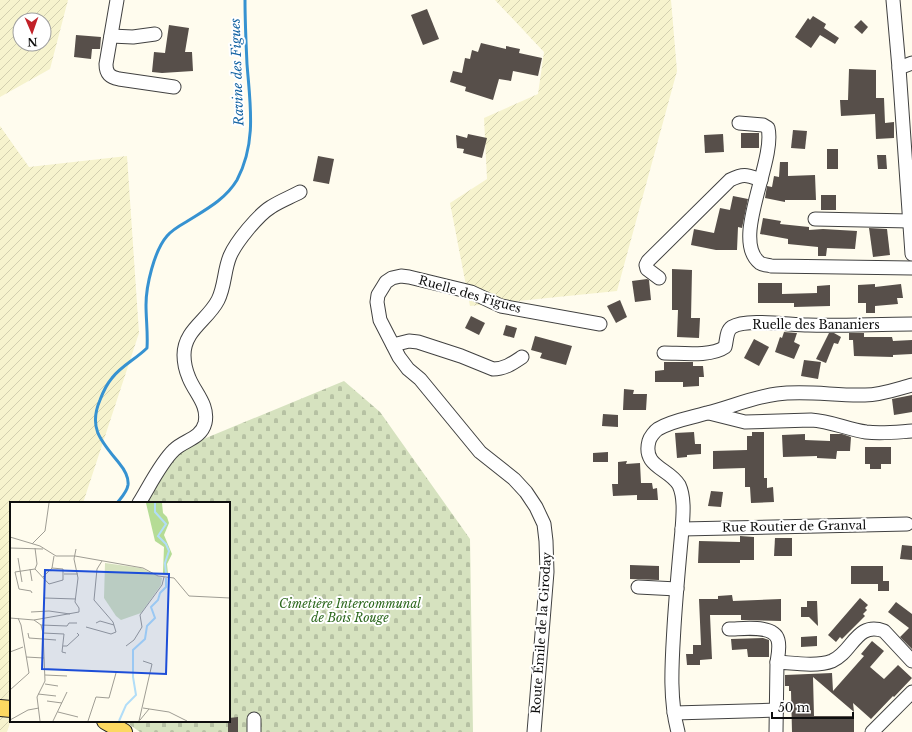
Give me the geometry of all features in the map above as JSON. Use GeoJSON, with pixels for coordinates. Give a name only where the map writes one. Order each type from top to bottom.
{"type":"FeatureCollection","features":[{"type":"Feature","properties":{"kind":"main road"},"geometry":{"type":"LineString","coordinates":[[0,708],[10,709]]}},
{"type":"Feature","properties":{"kind":"main road"},"geometry":{"type":"LineString","coordinates":[[107,722],[124,732]]}},
{"type":"Feature","properties":{"kind":"street"},"geometry":{"type":"LineString","coordinates":[[117,0],[106,64],[108,74],[119,79],[174,87]]}},
{"type":"Feature","properties":{"kind":"street"},"geometry":{"type":"LineString","coordinates":[[893,0],[904,77],[912,254]]}},
{"type":"Feature","properties":{"kind":"street"},"geometry":{"type":"LineString","coordinates":[[111,36],[133,37],[155,34]]}},
{"type":"Feature","properties":{"kind":"street"},"geometry":{"type":"LineString","coordinates":[[904,77],[912,63]]}},
{"type":"Feature","properties":{"kind":"street"},"geometry":{"type":"LineString","coordinates":[[739,123],[764,125],[768,128],[770,134],[765,166],[751,219],[750,235],[753,256],[761,264],[771,266],[912,268]]}},
{"type":"Feature","properties":{"kind":"street"},"geometry":{"type":"LineString","coordinates":[[659,278],[647,269],[646,265],[648,261],[730,180],[740,175],[761,180]]}},
{"type":"Feature","properties":{"kind":"street"},"geometry":{"type":"LineString","coordinates":[[140,502],[166,459],[175,449],[192,440],[201,432],[205,422],[206,413],[203,402],[189,379],[184,365],[185,343],[189,333],[210,312],[218,299],[223,287],[230,255],[244,236],[256,221],[270,208],[300,192]]}},
{"type":"Feature","properties":{"kind":"street"},"geometry":{"type":"LineString","coordinates":[[815,219],[911,225]]}},
{"type":"Feature","properties":{"kind":"street","name":"Ruelle des Figues"},"geometry":{"type":"LineString","coordinates":[[393,345],[380,320],[377,302],[378,295],[386,282],[392,278],[401,276],[471,292],[501,306],[600,324]]}},
{"type":"Feature","properties":{"kind":"street","name":"Ruelle des Bananiers"},"geometry":{"type":"LineString","coordinates":[[664,353],[707,353],[720,350],[725,347],[727,334],[731,328],[740,324],[912,324]]}},
{"type":"Feature","properties":{"kind":"street"},"geometry":{"type":"LineString","coordinates":[[393,345],[409,341],[418,342],[461,356],[493,369],[504,368],[522,356]]}},
{"type":"Feature","properties":{"kind":"street","name":"Route Émile de la Giroday"},"geometry":{"type":"LineString","coordinates":[[393,345],[403,363],[420,379],[480,452],[514,479],[526,492],[536,507],[544,524],[547,572],[534,732]]}},
{"type":"Feature","properties":{"kind":"street"},"geometry":{"type":"LineString","coordinates":[[678,732],[674,713],[671,682],[683,500],[676,481],[656,465],[651,459],[648,451],[650,439],[657,430],[671,422],[708,413],[746,400],[776,394],[792,393],[878,394],[912,385]]}},
{"type":"Feature","properties":{"kind":"street"},"geometry":{"type":"LineString","coordinates":[[708,413],[745,422],[821,420],[871,432],[912,431]]}},
{"type":"Feature","properties":{"kind":"street","name":"Rue Routier de Granval"},"geometry":{"type":"LineString","coordinates":[[682,529],[907,524]]}},
{"type":"Feature","properties":{"kind":"street"},"geometry":{"type":"LineString","coordinates":[[638,587],[677,589]]}},
{"type":"Feature","properties":{"kind":"street"},"geometry":{"type":"LineString","coordinates":[[729,629],[764,629],[773,632],[777,636],[779,642],[777,662],[776,732]]}},
{"type":"Feature","properties":{"kind":"street"},"geometry":{"type":"LineString","coordinates":[[777,662],[819,663],[832,661],[842,655],[860,634],[872,629],[884,632],[912,661]]}},
{"type":"Feature","properties":{"kind":"street"},"geometry":{"type":"LineString","coordinates":[[872,732],[912,692]]}},
{"type":"Feature","properties":{"kind":"street"},"geometry":{"type":"LineString","coordinates":[[674,713],[777,710]]}},
{"type":"Feature","properties":{"kind":"street"},"geometry":{"type":"LineString","coordinates":[[254,719],[254,732]]}},
{"type":"Feature","properties":{"kind":"shaded area"},"geometry":{"type":"Polygon","coordinates":[[[0,0],[68,0],[50,69],[0,97],[0,0]]]}},
{"type":"Feature","properties":{"kind":"shaded area"},"geometry":{"type":"Polygon","coordinates":[[[495,0],[671,0],[677,71],[617,291],[470,306],[450,203],[487,179],[484,118],[538,94],[544,52],[495,0]]]}},
{"type":"Feature","properties":{"kind":"shaded area"},"geometry":{"type":"Polygon","coordinates":[[[0,126],[29,167],[127,156],[139,333],[83,502],[10,502],[10,722],[7,732],[0,732],[0,126]]]}},
{"type":"Feature","properties":{"kind":"green space","name":"Cimetière Intercommunal de Bois Rouge"},"geometry":{"type":"Polygon","coordinates":[[[344,381],[380,412],[470,539],[473,732],[140,732],[124,722],[230,722],[230,502],[146,502],[169,464],[180,452],[194,443],[344,381]]]}},
{"type":"Feature","properties":{"kind":"building"},"geometry":{"type":"Polygon","coordinates":[[[427,9],[439,39],[423,45],[411,15],[427,9]]]}},
{"type":"Feature","properties":{"kind":"building"},"geometry":{"type":"Polygon","coordinates":[[[813,16],[826,24],[824,28],[839,38],[835,44],[820,35],[811,48],[795,37],[808,18],[810,20],[813,16]]]}},
{"type":"Feature","properties":{"kind":"building"},"geometry":{"type":"Polygon","coordinates":[[[861,20],[868,27],[862,34],[854,27],[861,20]]]}},
{"type":"Feature","properties":{"kind":"building"},"geometry":{"type":"Polygon","coordinates":[[[169,25],[189,28],[185,52],[192,52],[193,71],[162,73],[152,72],[154,52],[165,53],[169,25]]]}},
{"type":"Feature","properties":{"kind":"building"},"geometry":{"type":"Polygon","coordinates":[[[76,35],[101,37],[100,49],[92,49],[91,59],[74,57],[76,35]]]}},
{"type":"Feature","properties":{"kind":"building"},"geometry":{"type":"Polygon","coordinates":[[[481,43],[506,49],[506,46],[520,49],[519,53],[542,58],[538,76],[513,71],[511,81],[499,79],[493,100],[465,91],[466,87],[450,82],[453,71],[462,73],[465,58],[470,59],[472,50],[478,52],[481,43]]]}},
{"type":"Feature","properties":{"kind":"building"},"geometry":{"type":"Polygon","coordinates":[[[849,69],[876,70],[876,98],[884,98],[885,123],[894,122],[894,138],[876,139],[875,114],[841,116],[840,100],[848,100],[849,69]]]}},
{"type":"Feature","properties":{"kind":"building"},"geometry":{"type":"Polygon","coordinates":[[[793,130],[807,131],[805,149],[791,148],[793,130]]]}},
{"type":"Feature","properties":{"kind":"building"},"geometry":{"type":"Polygon","coordinates":[[[741,133],[759,133],[759,148],[741,148],[741,133]]]}},
{"type":"Feature","properties":{"kind":"building"},"geometry":{"type":"Polygon","coordinates":[[[468,134],[487,138],[482,158],[463,153],[464,149],[457,148],[456,135],[467,138],[468,134]]]}},
{"type":"Feature","properties":{"kind":"building"},"geometry":{"type":"Polygon","coordinates":[[[723,134],[724,152],[705,153],[704,135],[723,134]]]}},
{"type":"Feature","properties":{"kind":"building"},"geometry":{"type":"Polygon","coordinates":[[[827,149],[838,149],[838,169],[827,169],[827,149]]]}},
{"type":"Feature","properties":{"kind":"building"},"geometry":{"type":"Polygon","coordinates":[[[877,155],[886,155],[887,169],[878,169],[877,155]]]}},
{"type":"Feature","properties":{"kind":"building"},"geometry":{"type":"Polygon","coordinates":[[[318,156],[334,159],[329,184],[313,181],[318,156]]]}},
{"type":"Feature","properties":{"kind":"building"},"geometry":{"type":"Polygon","coordinates":[[[780,162],[788,162],[788,176],[815,175],[816,200],[785,200],[785,202],[765,198],[767,186],[772,187],[774,176],[779,177],[780,162]]]}},
{"type":"Feature","properties":{"kind":"building"},"geometry":{"type":"Polygon","coordinates":[[[821,195],[836,195],[836,210],[821,210],[821,195]]]}},
{"type":"Feature","properties":{"kind":"building"},"geometry":{"type":"Polygon","coordinates":[[[733,196],[748,199],[742,228],[738,227],[737,250],[716,250],[691,245],[694,229],[714,233],[720,208],[730,210],[733,196]]]}},
{"type":"Feature","properties":{"kind":"building"},"geometry":{"type":"Polygon","coordinates":[[[763,218],[781,221],[780,224],[809,227],[809,230],[823,229],[857,231],[855,249],[827,248],[826,256],[818,256],[818,247],[788,244],[788,239],[760,234],[763,218]]]}},
{"type":"Feature","properties":{"kind":"building"},"geometry":{"type":"Polygon","coordinates":[[[869,228],[887,229],[890,255],[873,257],[869,228]]]}},
{"type":"Feature","properties":{"kind":"building"},"geometry":{"type":"Polygon","coordinates":[[[672,269],[692,270],[691,318],[700,318],[699,338],[677,337],[678,310],[672,310],[672,269]]]}},
{"type":"Feature","properties":{"kind":"building"},"geometry":{"type":"Polygon","coordinates":[[[649,280],[651,300],[635,302],[632,281],[649,280]]]}},
{"type":"Feature","properties":{"kind":"building"},"geometry":{"type":"Polygon","coordinates":[[[758,283],[782,283],[782,294],[817,293],[817,286],[830,285],[830,306],[794,307],[794,303],[758,303],[758,283]]]}},
{"type":"Feature","properties":{"kind":"building"},"geometry":{"type":"Polygon","coordinates":[[[875,284],[875,287],[901,284],[903,298],[897,298],[898,304],[875,306],[875,313],[866,313],[866,303],[858,303],[858,285],[875,284]]]}},
{"type":"Feature","properties":{"kind":"building"},"geometry":{"type":"Polygon","coordinates":[[[620,300],[627,317],[616,323],[607,306],[620,300]]]}},
{"type":"Feature","properties":{"kind":"building"},"geometry":{"type":"Polygon","coordinates":[[[471,316],[485,323],[479,335],[465,328],[471,316]]]}},
{"type":"Feature","properties":{"kind":"building"},"geometry":{"type":"Polygon","coordinates":[[[506,325],[517,328],[514,338],[503,335],[506,325]]]}},
{"type":"Feature","properties":{"kind":"building"},"geometry":{"type":"Polygon","coordinates":[[[784,332],[797,333],[794,342],[800,345],[794,359],[775,352],[780,337],[782,338],[784,332]]]}},
{"type":"Feature","properties":{"kind":"building"},"geometry":{"type":"Polygon","coordinates":[[[829,333],[834,333],[841,337],[838,344],[834,343],[826,363],[816,359],[829,333]]]}},
{"type":"Feature","properties":{"kind":"building"},"geometry":{"type":"Polygon","coordinates":[[[849,333],[864,333],[864,337],[892,337],[893,341],[912,340],[912,354],[893,355],[893,357],[854,356],[853,340],[849,340],[849,333]]]}},
{"type":"Feature","properties":{"kind":"building"},"geometry":{"type":"Polygon","coordinates":[[[535,336],[572,346],[566,365],[540,358],[542,353],[531,350],[535,336]]]}},
{"type":"Feature","properties":{"kind":"building"},"geometry":{"type":"Polygon","coordinates":[[[754,339],[769,347],[759,366],[744,358],[754,339]]]}},
{"type":"Feature","properties":{"kind":"building"},"geometry":{"type":"Polygon","coordinates":[[[804,360],[821,362],[818,379],[801,376],[804,360]]]}},
{"type":"Feature","properties":{"kind":"building"},"geometry":{"type":"Polygon","coordinates":[[[664,362],[693,362],[693,366],[703,366],[704,377],[699,377],[699,386],[683,387],[683,382],[655,382],[655,371],[664,370],[664,362]]]}},
{"type":"Feature","properties":{"kind":"building"},"geometry":{"type":"Polygon","coordinates":[[[624,389],[634,390],[633,394],[647,394],[646,410],[623,410],[624,389]]]}},
{"type":"Feature","properties":{"kind":"building"},"geometry":{"type":"Polygon","coordinates":[[[912,395],[912,412],[894,415],[892,399],[912,395]]]}},
{"type":"Feature","properties":{"kind":"building"},"geometry":{"type":"Polygon","coordinates":[[[603,414],[618,415],[618,427],[602,426],[603,414]]]}},
{"type":"Feature","properties":{"kind":"building"},"geometry":{"type":"Polygon","coordinates":[[[694,432],[695,444],[701,444],[701,454],[687,455],[687,457],[677,458],[675,433],[694,432]]]}},
{"type":"Feature","properties":{"kind":"building"},"geometry":{"type":"Polygon","coordinates":[[[752,432],[764,432],[764,478],[767,478],[767,488],[773,487],[774,502],[751,503],[750,487],[745,487],[745,468],[713,469],[713,451],[747,450],[747,436],[752,436],[752,432]]]}},
{"type":"Feature","properties":{"kind":"building"},"geometry":{"type":"Polygon","coordinates":[[[805,434],[805,440],[830,441],[830,434],[842,434],[851,437],[850,451],[837,451],[836,459],[817,458],[817,456],[783,457],[782,435],[805,434]]]}},
{"type":"Feature","properties":{"kind":"building"},"geometry":{"type":"Polygon","coordinates":[[[865,447],[891,447],[891,464],[881,464],[881,469],[870,469],[870,464],[865,464],[865,447]]]}},
{"type":"Feature","properties":{"kind":"building"},"geometry":{"type":"Polygon","coordinates":[[[608,452],[608,462],[593,462],[593,453],[608,452]]]}},
{"type":"Feature","properties":{"kind":"building"},"geometry":{"type":"Polygon","coordinates":[[[627,461],[626,464],[640,463],[641,483],[652,483],[653,489],[657,488],[658,500],[637,500],[637,495],[613,496],[612,484],[618,484],[618,462],[627,461]]]}},
{"type":"Feature","properties":{"kind":"building"},"geometry":{"type":"Polygon","coordinates":[[[711,491],[723,492],[721,507],[708,506],[711,491]]]}},
{"type":"Feature","properties":{"kind":"building"},"geometry":{"type":"Polygon","coordinates":[[[740,536],[754,537],[754,560],[740,560],[740,563],[698,563],[699,541],[740,542],[740,536]]]}},
{"type":"Feature","properties":{"kind":"building"},"geometry":{"type":"Polygon","coordinates":[[[775,538],[792,538],[792,556],[774,556],[775,538]]]}},
{"type":"Feature","properties":{"kind":"building"},"geometry":{"type":"Polygon","coordinates":[[[902,545],[912,546],[912,560],[900,559],[902,545]]]}},
{"type":"Feature","properties":{"kind":"building"},"geometry":{"type":"Polygon","coordinates":[[[630,565],[659,566],[659,580],[630,579],[630,565]]]}},
{"type":"Feature","properties":{"kind":"building"},"geometry":{"type":"Polygon","coordinates":[[[851,566],[883,566],[883,581],[889,581],[889,591],[878,591],[878,584],[851,584],[851,566]]]}},
{"type":"Feature","properties":{"kind":"building"},"geometry":{"type":"Polygon","coordinates":[[[732,595],[733,601],[781,599],[781,621],[741,620],[741,615],[710,615],[712,659],[700,660],[700,665],[687,665],[686,654],[693,654],[693,645],[701,645],[699,599],[718,599],[718,596],[732,595]]]}},
{"type":"Feature","properties":{"kind":"building"},"geometry":{"type":"Polygon","coordinates":[[[860,598],[868,605],[865,608],[867,610],[863,614],[865,616],[842,639],[840,637],[836,642],[828,635],[860,598]]]}},
{"type":"Feature","properties":{"kind":"building"},"geometry":{"type":"Polygon","coordinates":[[[807,601],[817,601],[818,626],[809,617],[801,617],[801,607],[807,607],[807,601]]]}},
{"type":"Feature","properties":{"kind":"building"},"geometry":{"type":"Polygon","coordinates":[[[896,602],[912,614],[912,649],[900,637],[909,628],[888,612],[896,602]]]}},
{"type":"Feature","properties":{"kind":"building"},"geometry":{"type":"Polygon","coordinates":[[[817,636],[817,646],[801,647],[801,637],[817,636]]]}},
{"type":"Feature","properties":{"kind":"building"},"geometry":{"type":"Polygon","coordinates":[[[763,638],[769,640],[769,657],[748,657],[747,649],[732,650],[731,639],[763,638]]]}},
{"type":"Feature","properties":{"kind":"building"},"geometry":{"type":"Polygon","coordinates":[[[872,641],[884,651],[870,667],[884,679],[898,665],[912,678],[871,719],[853,703],[854,712],[813,677],[814,716],[854,716],[854,732],[792,732],[791,691],[789,691],[789,686],[785,686],[785,675],[832,673],[833,691],[864,656],[861,654],[872,641]]]}},
{"type":"Feature","properties":{"kind":"building"},"geometry":{"type":"Polygon","coordinates":[[[238,717],[238,732],[228,732],[228,722],[230,722],[230,718],[238,717]]]}},
{"type":"Feature","properties":{"kind":"waterway","name":"Ravine des Figues"},"geometry":{"type":"LineString","coordinates":[[118,502],[124,495],[128,485],[128,479],[123,468],[98,434],[95,419],[97,410],[104,391],[112,378],[147,348],[147,288],[155,259],[162,242],[173,230],[221,199],[237,180],[243,166],[250,137],[251,123],[245,0]]}}]}
